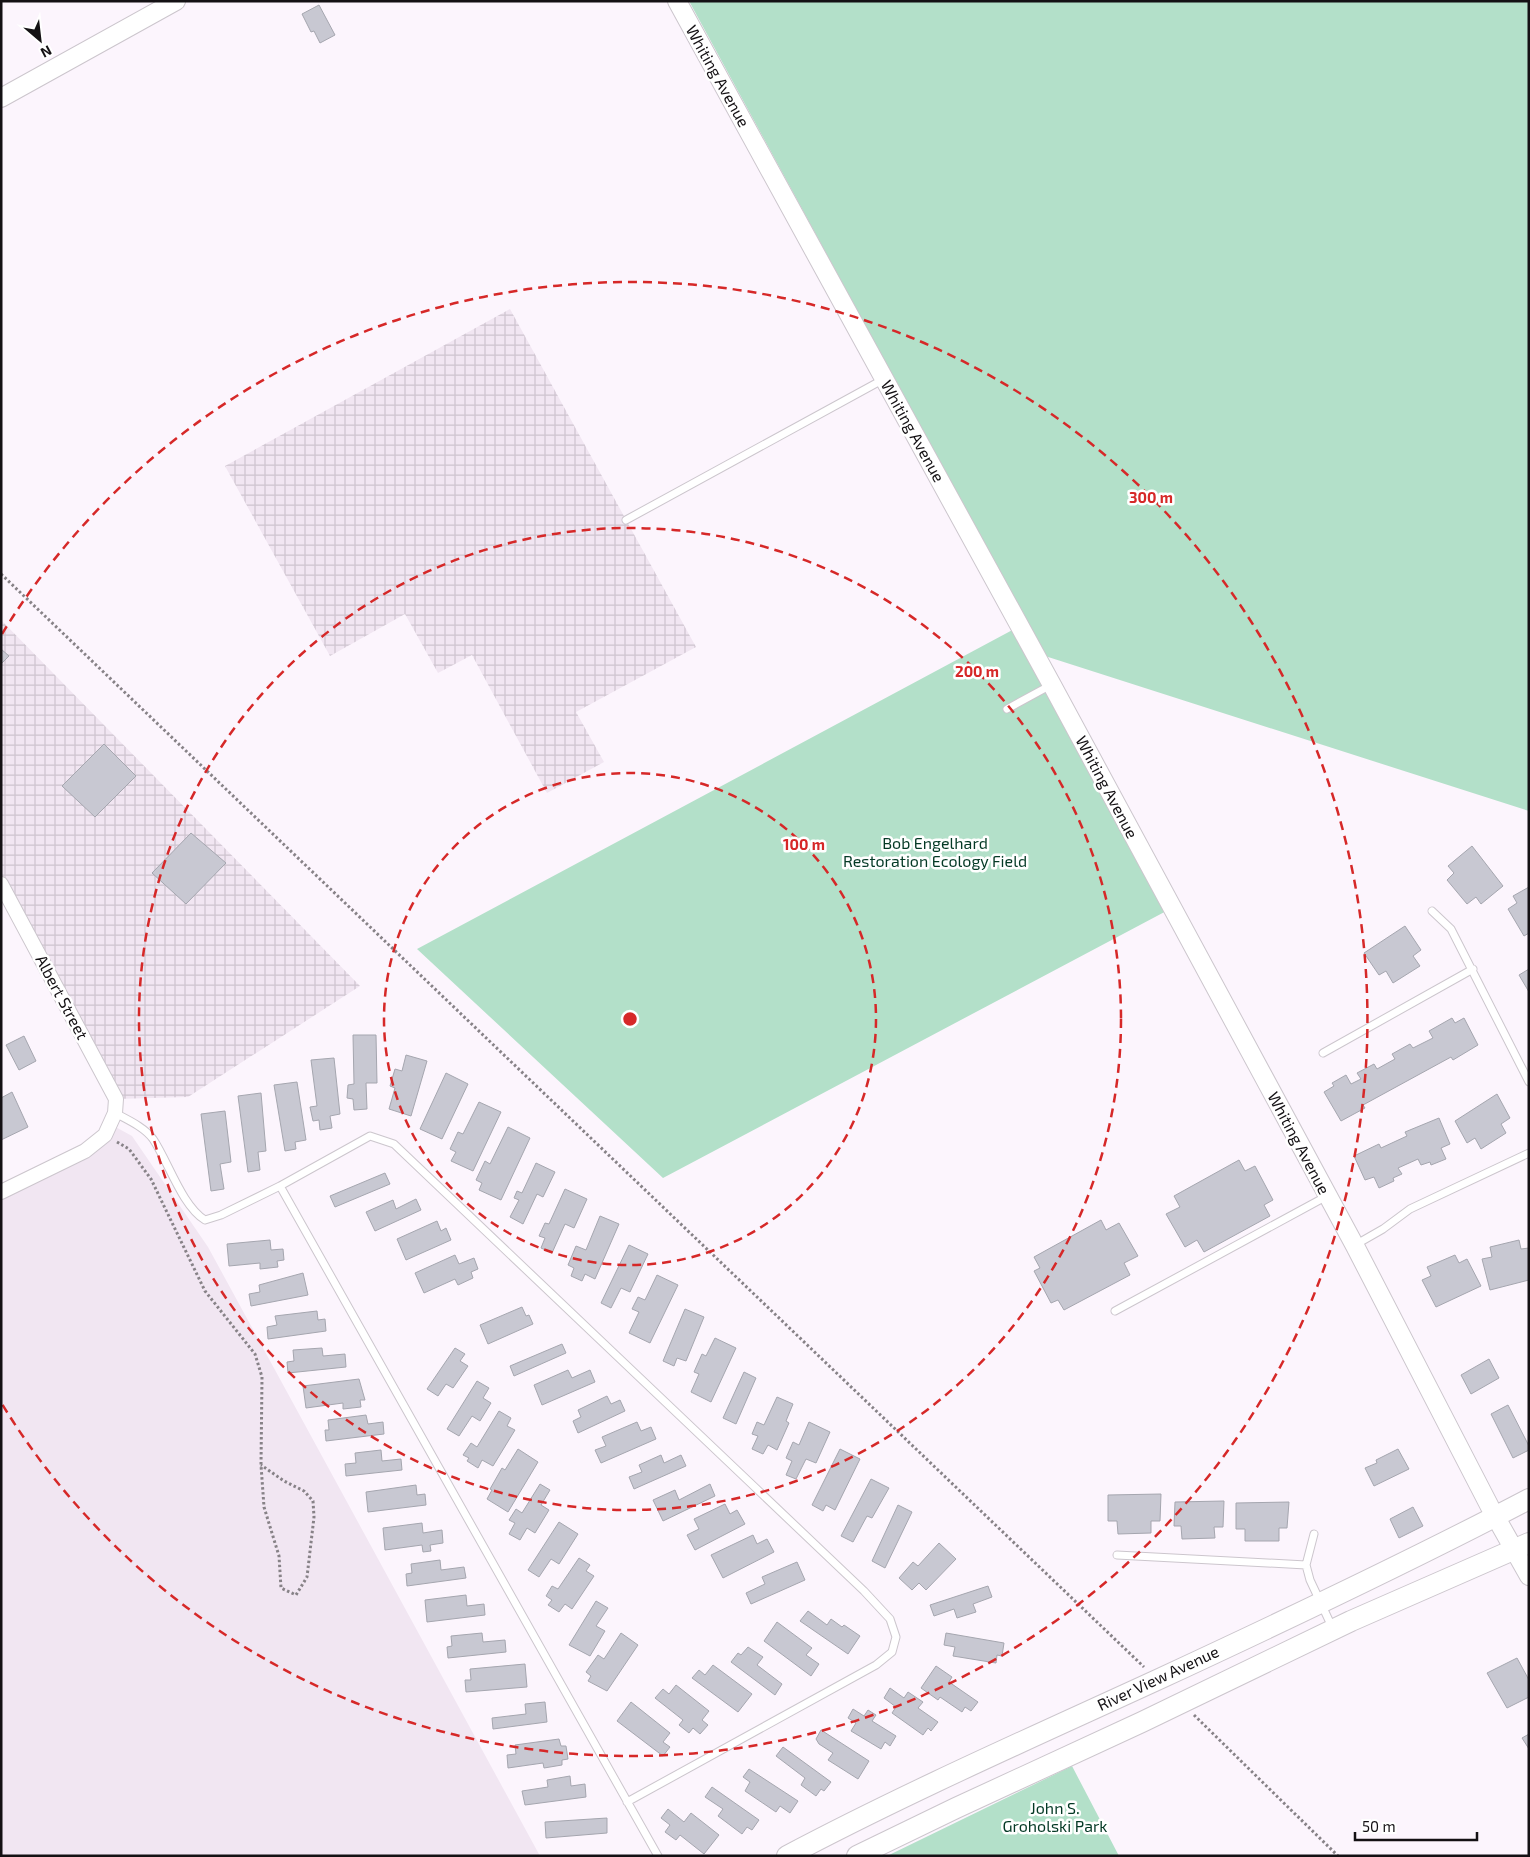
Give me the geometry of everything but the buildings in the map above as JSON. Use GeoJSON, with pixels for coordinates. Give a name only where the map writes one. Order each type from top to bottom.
{"type":"FeatureCollection","features":[{"type":"Feature","properties":{"kind":"main road","name":"River View Avenue"},"geometry":{"type":"LineString","coordinates":[[787,1856],[850,1822],[1157,1680],[1320,1602],[1529,1498]]}},
{"type":"Feature","properties":{"kind":"main road","name":"River View Avenue"},"geometry":{"type":"LineString","coordinates":[[857,1856],[1333,1629],[1522,1546]]}},
{"type":"Feature","properties":{"kind":"street"},"geometry":{"type":"LineString","coordinates":[[1,98],[176,1]]}},
{"type":"Feature","properties":{"kind":"street","name":"Whiting Avenue"},"geometry":{"type":"LineString","coordinates":[[677,1],[885,378],[1355,1246],[1495,1516],[1522,1546],[1529,1576]]}},
{"type":"Feature","properties":{"kind":"street","name":"Albert Street"},"geometry":{"type":"LineString","coordinates":[[1,884],[108,1082],[116,1099],[115,1112]]}},
{"type":"Feature","properties":{"kind":"street"},"geometry":{"type":"LineString","coordinates":[[1,1192],[85,1150],[105,1135],[115,1112]]}},
{"type":"Feature","properties":{"kind":"lane"},"geometry":{"type":"LineString","coordinates":[[626,520],[885,378]]}},
{"type":"Feature","properties":{"kind":"lane"},"geometry":{"type":"LineString","coordinates":[[1007,709],[1052,685]]}},
{"type":"Feature","properties":{"kind":"lane"},"geometry":{"type":"LineString","coordinates":[[1432,911],[1451,928],[1529,1082]]}},
{"type":"Feature","properties":{"kind":"lane"},"geometry":{"type":"LineString","coordinates":[[1323,1053],[1473,969]]}},
{"type":"Feature","properties":{"kind":"lane"},"geometry":{"type":"LineString","coordinates":[[115,1112],[137,1125],[152,1138],[197,1214],[205,1220],[221,1215],[280,1186],[370,1136],[394,1144],[864,1591],[890,1619],[896,1637],[892,1652],[876,1665],[627,1802]]}},
{"type":"Feature","properties":{"kind":"lane"},"geometry":{"type":"LineString","coordinates":[[1355,1246],[1383,1229],[1410,1209],[1529,1153]]}},
{"type":"Feature","properties":{"kind":"lane"},"geometry":{"type":"LineString","coordinates":[[280,1186],[658,1856]]}},
{"type":"Feature","properties":{"kind":"lane"},"geometry":{"type":"LineString","coordinates":[[1115,1311],[1328,1196]]}},
{"type":"Feature","properties":{"kind":"lane"},"geometry":{"type":"LineString","coordinates":[[1314,1534],[1306,1565],[1310,1580],[1333,1629]]}},
{"type":"Feature","properties":{"kind":"lane"},"geometry":{"type":"LineString","coordinates":[[1116,1556],[1306,1565]]}},
{"type":"Feature","properties":{"kind":"path"},"geometry":{"type":"LineString","coordinates":[[1,574],[1157,1680]]}},
{"type":"Feature","properties":{"kind":"path"},"geometry":{"type":"LineString","coordinates":[[105,1135],[129,1149],[151,1179],[205,1291],[255,1354],[262,1377],[261,1465],[264,1507],[279,1556],[281,1588],[296,1595],[308,1576],[314,1517],[313,1501],[304,1491],[284,1481],[261,1465]]}},
{"type":"Feature","properties":{"kind":"path"},"geometry":{"type":"LineString","coordinates":[[1182,1702],[1202,1724],[1338,1856]]}},
{"type":"Feature","properties":{"kind":"shaded area"},"geometry":{"type":"Polygon","coordinates":[[[510,309],[696,647],[576,712],[604,762],[547,793],[472,655],[438,673],[405,614],[330,656],[225,466],[510,309]]]}},
{"type":"Feature","properties":{"kind":"shaded area"},"geometry":{"type":"Polygon","coordinates":[[[1,620],[360,986],[188,1097],[116,1099],[1,881],[1,620]]]}},
{"type":"Feature","properties":{"kind":"shaded area"},"geometry":{"type":"Polygon","coordinates":[[[110,1124],[132,1136],[208,1247],[540,1856],[1,1856],[1,1192],[85,1151],[110,1124]]]}},
{"type":"Feature","properties":{"kind":"green space"},"geometry":{"type":"Polygon","coordinates":[[[689,1],[1529,1],[1529,811],[1045,656],[689,1]]]}},
{"type":"Feature","properties":{"kind":"green space","name":"Bob Engelhard Restoration Ecology Field"},"geometry":{"type":"Polygon","coordinates":[[[1020,626],[1172,908],[663,1178],[417,949],[1020,626]]]}},
{"type":"Feature","properties":{"kind":"green space","name":"John S. Groholski Park"},"geometry":{"type":"Polygon","coordinates":[[[1072,1766],[1119,1856],[887,1856],[1072,1766]]]}}]}
